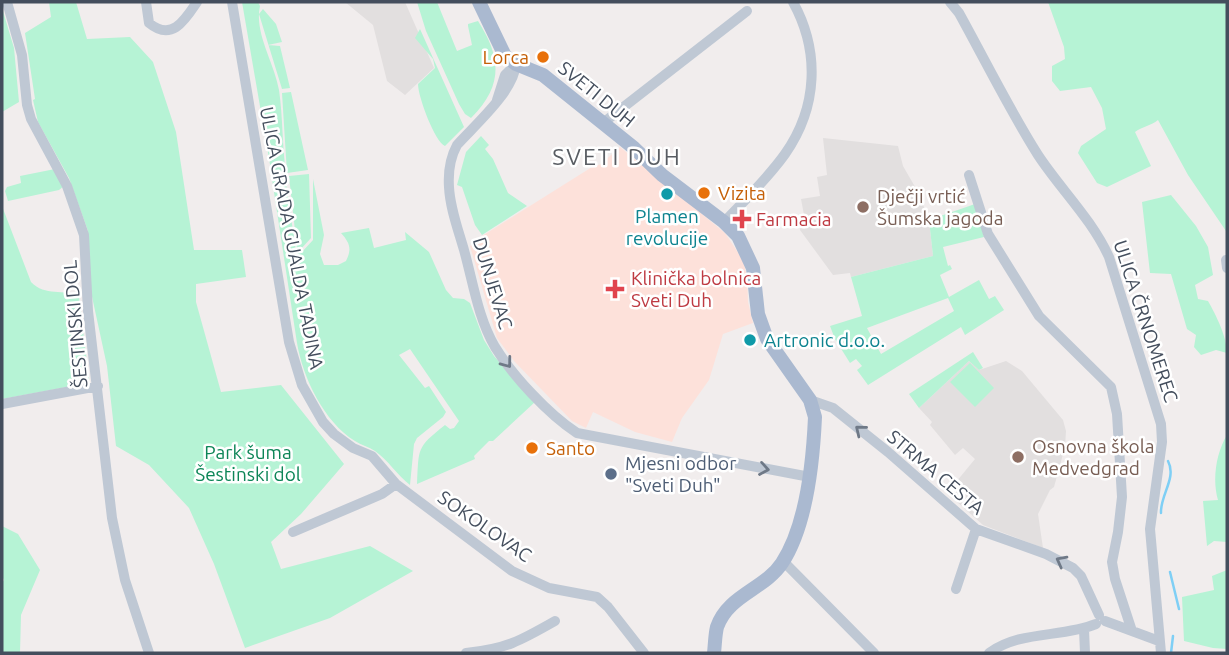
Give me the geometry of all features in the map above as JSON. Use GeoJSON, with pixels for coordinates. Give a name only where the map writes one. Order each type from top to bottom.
{"type":"FeatureCollection","features":[{"type":"Feature","properties":{"kind":"main road","name":"SVETI DUH"},"geometry":{"type":"LineString","coordinates":[[484,4],[495,35],[508,46],[516,64],[543,75],[738,236],[751,261],[758,314],[767,340],[810,400],[815,417],[810,477],[794,537],[783,561],[767,580],[738,599],[726,612],[716,628],[714,653]]}},
{"type":"Feature","properties":{"kind":"street","name":"ŠESTINSKI DOL"},"geometry":{"type":"LineString","coordinates":[[7,2],[22,55],[27,105],[31,118],[67,186],[82,228],[87,259],[88,311],[112,518],[125,580],[149,653]]}},
{"type":"Feature","properties":{"kind":"street"},"geometry":{"type":"LineString","coordinates":[[146,2],[149,23],[162,31],[170,31],[179,25],[197,2]]}},
{"type":"Feature","properties":{"kind":"street","name":"ULICA GRADA GUALDA TADINA"},"geometry":{"type":"LineString","coordinates":[[232,2],[289,342],[302,385],[323,422],[353,448],[372,456],[396,484]]}},
{"type":"Feature","properties":{"kind":"street"},"geometry":{"type":"LineString","coordinates":[[724,222],[786,153],[801,123],[811,89],[811,55],[808,34],[793,2]]}},
{"type":"Feature","properties":{"kind":"street","name":"ULICA ČRNOMEREC"},"geometry":{"type":"LineString","coordinates":[[950,2],[959,13],[1015,117],[1040,157],[1099,235],[1110,257],[1161,424],[1162,442],[1150,529],[1161,653]]}},
{"type":"Feature","properties":{"kind":"street"},"geometry":{"type":"LineString","coordinates":[[603,123],[747,11]]}},
{"type":"Feature","properties":{"kind":"street","name":"DUNJEVAC"},"geometry":{"type":"LineString","coordinates":[[516,64],[513,80],[505,93],[457,145],[449,175],[451,202],[482,320],[507,365],[550,410],[577,433],[810,477]]}},
{"type":"Feature","properties":{"kind":"street"},"geometry":{"type":"LineString","coordinates":[[969,175],[988,234],[1039,316],[1111,387],[1117,414],[1122,497],[1112,562],[1132,631]]}},
{"type":"Feature","properties":{"kind":"street"},"geometry":{"type":"LineString","coordinates":[[2,404],[98,386]]}},
{"type":"Feature","properties":{"kind":"street","name":"STRMA CESTA"},"geometry":{"type":"LineString","coordinates":[[810,400],[832,408],[888,452],[976,529],[1046,554],[1073,568],[1081,576],[1100,620]]}},
{"type":"Feature","properties":{"kind":"street"},"geometry":{"type":"LineString","coordinates":[[293,532],[382,494],[396,484]]}},
{"type":"Feature","properties":{"kind":"street","name":"SOKOLOVAC"},"geometry":{"type":"LineString","coordinates":[[396,484],[512,571],[550,588],[597,597],[645,653]]}},
{"type":"Feature","properties":{"kind":"street"},"geometry":{"type":"LineString","coordinates":[[956,589],[976,529]]}},
{"type":"Feature","properties":{"kind":"street"},"geometry":{"type":"LineString","coordinates":[[783,561],[874,653]]}},
{"type":"Feature","properties":{"kind":"street"},"geometry":{"type":"LineString","coordinates":[[989,653],[1027,636],[1084,629],[1100,620],[1159,641]]}},
{"type":"Feature","properties":{"kind":"street"},"geometry":{"type":"LineString","coordinates":[[466,653],[499,649],[518,642],[555,621]]}},
{"type":"Feature","properties":{"kind":"street"},"geometry":{"type":"LineString","coordinates":[[1084,629],[1085,653]]}},
{"type":"Feature","properties":{"kind":"shaded area"},"geometry":{"type":"Polygon","coordinates":[[[345,2],[405,2],[434,68],[405,95],[387,81],[373,25],[345,2]]]}},
{"type":"Feature","properties":{"kind":"shaded area","name":"Dječji vrtić Šumska jagoda"},"geometry":{"type":"Polygon","coordinates":[[[823,138],[898,146],[903,166],[918,192],[929,220],[933,256],[851,277],[850,273],[833,275],[800,230],[804,215],[801,199],[820,196],[817,177],[827,175],[823,138]]]}},
{"type":"Feature","properties":{"kind":"shaded area","name":"Klinička bolnica Sveti Duh"},"geometry":{"type":"Polygon","coordinates":[[[620,147],[725,233],[743,260],[747,276],[748,302],[753,323],[723,334],[709,380],[682,418],[672,442],[635,432],[593,412],[586,428],[572,421],[514,361],[497,338],[470,246],[592,167],[601,164],[620,147]]]}},
{"type":"Feature","properties":{"kind":"shaded area","name":"Osnovna škola Medvedgrad"},"geometry":{"type":"Polygon","coordinates":[[[969,361],[979,370],[1006,361],[1022,371],[1063,420],[1066,431],[1065,447],[1054,487],[1038,514],[1043,548],[983,525],[947,493],[975,459],[963,448],[955,455],[919,408],[969,361]]]}},
{"type":"Feature","properties":{"kind":"green space","name":"Park šuma Šestinski dol"},"geometry":{"type":"Polygon","coordinates":[[[49,2],[76,2],[87,39],[130,37],[153,62],[176,132],[194,250],[242,250],[246,277],[196,284],[196,302],[221,392],[281,385],[344,464],[301,514],[271,542],[281,569],[370,546],[413,571],[330,618],[245,648],[214,564],[189,508],[149,465],[116,446],[107,366],[91,292],[88,231],[69,178],[38,122],[33,100],[35,99],[25,33],[51,17],[49,2]]]}},
{"type":"Feature","properties":{"kind":"green space"},"geometry":{"type":"Polygon","coordinates":[[[242,2],[258,2],[260,6],[262,37],[279,90],[286,173],[272,176],[242,2]]]}},
{"type":"Feature","properties":{"kind":"green space"},"geometry":{"type":"Polygon","coordinates":[[[417,2],[437,2],[457,51],[472,45],[468,24],[478,21],[486,34],[495,59],[496,71],[489,94],[471,118],[459,104],[426,31],[417,2]]]}},
{"type":"Feature","properties":{"kind":"green space"},"geometry":{"type":"Polygon","coordinates":[[[1048,2],[1227,2],[1227,238],[1226,231],[1188,175],[1158,120],[1135,132],[1151,166],[1107,187],[1097,183],[1078,153],[1081,146],[1106,129],[1102,108],[1091,87],[1060,91],[1052,81],[1052,66],[1065,59],[1064,47],[1048,2]]]}},
{"type":"Feature","properties":{"kind":"green space"},"geometry":{"type":"Polygon","coordinates":[[[2,8],[14,48],[19,102],[2,112],[2,8]]]}},
{"type":"Feature","properties":{"kind":"green space"},"geometry":{"type":"Polygon","coordinates":[[[263,9],[276,24],[282,42],[268,45],[259,14],[263,9]]]}},
{"type":"Feature","properties":{"kind":"green space"},"geometry":{"type":"Polygon","coordinates":[[[420,29],[464,127],[445,146],[432,128],[419,90],[418,84],[435,68],[433,59],[415,38],[420,29]]]}},
{"type":"Feature","properties":{"kind":"green space"},"geometry":{"type":"Polygon","coordinates":[[[269,45],[280,46],[290,88],[282,89],[269,45]]]}},
{"type":"Feature","properties":{"kind":"green space"},"geometry":{"type":"Polygon","coordinates":[[[291,92],[308,170],[287,173],[282,93],[291,92]]]}},
{"type":"Feature","properties":{"kind":"green space"},"geometry":{"type":"Polygon","coordinates":[[[481,136],[489,145],[485,149],[493,159],[508,193],[527,206],[482,235],[475,225],[462,187],[457,185],[466,152],[481,136]]]}},
{"type":"Feature","properties":{"kind":"green space"},"geometry":{"type":"Polygon","coordinates":[[[55,169],[64,186],[59,190],[8,201],[5,191],[7,187],[21,183],[20,176],[55,169]]]}},
{"type":"Feature","properties":{"kind":"green space"},"geometry":{"type":"Polygon","coordinates":[[[309,174],[311,238],[300,250],[297,249],[289,176],[309,174]]]}},
{"type":"Feature","properties":{"kind":"green space"},"geometry":{"type":"Polygon","coordinates":[[[285,177],[296,251],[301,253],[313,240],[313,179],[324,235],[320,254],[324,265],[338,265],[346,261],[349,246],[341,233],[369,228],[374,248],[406,240],[405,232],[429,252],[446,290],[453,298],[464,299],[470,303],[484,340],[494,356],[535,402],[493,441],[489,441],[474,456],[475,459],[417,484],[419,456],[424,444],[445,425],[450,429],[454,428],[459,421],[410,349],[399,355],[425,388],[429,386],[446,412],[417,438],[414,444],[410,485],[380,455],[344,433],[325,411],[304,370],[297,343],[272,179],[285,177]]]}},
{"type":"Feature","properties":{"kind":"green space"},"geometry":{"type":"Polygon","coordinates":[[[1171,195],[1196,226],[1208,247],[1213,275],[1195,285],[1198,299],[1208,301],[1218,319],[1227,353],[1216,350],[1201,355],[1194,347],[1196,335],[1187,329],[1171,274],[1150,273],[1142,202],[1171,195]]]}},
{"type":"Feature","properties":{"kind":"green space"},"geometry":{"type":"Polygon","coordinates":[[[975,204],[984,237],[943,247],[948,266],[952,269],[940,275],[949,297],[979,280],[989,299],[995,296],[1004,310],[965,335],[961,327],[868,385],[857,370],[862,366],[856,359],[850,363],[830,326],[862,316],[851,277],[933,256],[929,220],[975,204]],[[948,298],[867,328],[881,354],[954,311],[948,298]]]}},
{"type":"Feature","properties":{"kind":"green space"},"geometry":{"type":"Polygon","coordinates":[[[2,206],[31,282],[48,291],[79,297],[89,380],[67,387],[2,399],[2,206]]]}},
{"type":"Feature","properties":{"kind":"green space"},"geometry":{"type":"Polygon","coordinates":[[[973,352],[983,368],[979,370],[969,361],[919,408],[909,394],[973,352]]]}},
{"type":"Feature","properties":{"kind":"green space"},"geometry":{"type":"Polygon","coordinates":[[[970,363],[994,388],[975,407],[950,382],[970,363]]]}},
{"type":"Feature","properties":{"kind":"green space"},"geometry":{"type":"Polygon","coordinates":[[[1227,435],[1227,542],[1214,541],[1207,546],[1203,501],[1218,500],[1216,467],[1227,435]]]}},
{"type":"Feature","properties":{"kind":"green space"},"geometry":{"type":"Polygon","coordinates":[[[2,526],[18,534],[40,570],[21,615],[20,653],[2,653],[2,526]]]}},
{"type":"Feature","properties":{"kind":"green space"},"geometry":{"type":"Polygon","coordinates":[[[1227,570],[1227,649],[1184,641],[1182,597],[1214,590],[1212,576],[1227,570]]]}},
{"type":"Feature","properties":{"kind":"waterway"},"geometry":{"type":"LineString","coordinates":[[1161,513],[1171,474],[1168,461]]}},
{"type":"Feature","properties":{"kind":"waterway"},"geometry":{"type":"LineString","coordinates":[[1170,572],[1179,609]]}},
{"type":"Feature","properties":{"kind":"waterway"},"geometry":{"type":"LineString","coordinates":[[1171,653],[1173,636]]}},
{"type":"Feature","properties":{"kind":"place","name":"Lorca"},"geometry":{"type":"Point","coordinates":[543,57]}},
{"type":"Feature","properties":{"kind":"place","name":"Vizita"},"geometry":{"type":"Point","coordinates":[704,193]}},
{"type":"Feature","properties":{"kind":"place","name":"Plamen revolucije"},"geometry":{"type":"Point","coordinates":[667,194]}},
{"type":"Feature","properties":{"kind":"place","name":"Dječji vrtić Šumska jagoda"},"geometry":{"type":"Point","coordinates":[863,207]}},
{"type":"Feature","properties":{"kind":"place","name":"Farmacia"},"geometry":{"type":"Point","coordinates":[742,219]}},
{"type":"Feature","properties":{"kind":"place","name":"Klinička bolnica Sveti Duh"},"geometry":{"type":"Point","coordinates":[615,289]}},
{"type":"Feature","properties":{"kind":"place","name":"Artronic d.o.o."},"geometry":{"type":"Point","coordinates":[750,340]}},
{"type":"Feature","properties":{"kind":"place","name":"Santo"},"geometry":{"type":"Point","coordinates":[532,448]}},
{"type":"Feature","properties":{"kind":"place","name":"Osnovna škola Medvedgrad"},"geometry":{"type":"Point","coordinates":[1018,457]}},
{"type":"Feature","properties":{"kind":"place","name":"Mjesni odbor \"Sveti Duh\""},"geometry":{"type":"Point","coordinates":[611,474]}},
{"type":"Feature","properties":{"kind":"district","name":"SVETI DUH"},"geometry":{"type":"Point","coordinates":[617,157]}}]}
